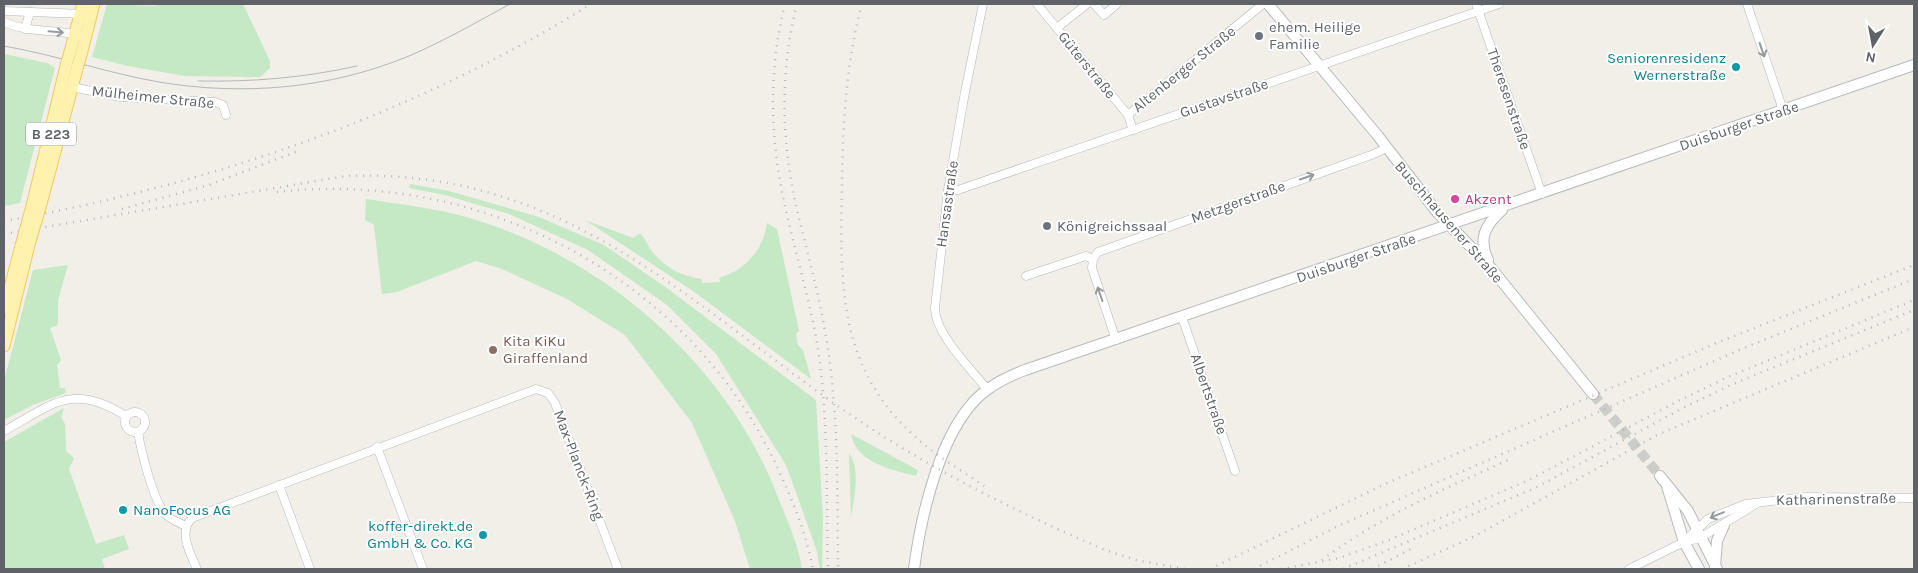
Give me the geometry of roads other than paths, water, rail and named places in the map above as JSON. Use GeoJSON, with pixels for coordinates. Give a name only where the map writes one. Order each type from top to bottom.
{"type":"FeatureCollection","features":[{"type":"Feature","properties":{"kind":"main road","name":"Mülheimer Straße"},"geometry":{"type":"LineString","coordinates":[[4,310],[25,246],[85,11],[94,4]]}},
{"type":"Feature","properties":{"kind":"main road","name":"Buschhausener Straße"},"geometry":{"type":"LineString","coordinates":[[1268,4],[1437,212],[1491,268],[1593,394]]}},
{"type":"Feature","properties":{"kind":"main road","name":"Mülheimer Straße"},"geometry":{"type":"LineString","coordinates":[[36,205],[72,87],[74,59]]}},
{"type":"Feature","properties":{"kind":"main road","name":"Duisburger Straße"},"geometry":{"type":"LineString","coordinates":[[914,569],[919,531],[930,488],[958,424],[967,410],[987,389],[1019,372],[1451,226],[1914,65]]}},
{"type":"Feature","properties":{"kind":"main road"},"geometry":{"type":"LineString","coordinates":[[1491,268],[1482,248],[1484,235],[1487,226],[1507,206]]}},
{"type":"Feature","properties":{"kind":"main road","name":"Mülheimer Straße"},"geometry":{"type":"LineString","coordinates":[[4,346],[25,246]]}},
{"type":"Feature","properties":{"kind":"main road"},"geometry":{"type":"LineString","coordinates":[[1699,569],[1684,542],[1663,479],[1688,511],[1716,568]]}},
{"type":"Feature","properties":{"kind":"main road"},"geometry":{"type":"LineString","coordinates":[[1716,568],[1717,541],[1724,525]]}},
{"type":"Feature","properties":{"kind":"street","name":"Hansastraße"},"geometry":{"type":"LineString","coordinates":[[983,4],[948,190],[935,316],[942,331],[987,389]]}},
{"type":"Feature","properties":{"kind":"street","name":"Güterstraße"},"geometry":{"type":"LineString","coordinates":[[1037,4],[1128,115],[1133,130]]}},
{"type":"Feature","properties":{"kind":"street"},"geometry":{"type":"LineString","coordinates":[[1057,28],[1087,4]]}},
{"type":"Feature","properties":{"kind":"street"},"geometry":{"type":"LineString","coordinates":[[1094,4],[1104,15],[1117,4]]}},
{"type":"Feature","properties":{"kind":"street","name":"Altenberger Straße"},"geometry":{"type":"LineString","coordinates":[[1128,115],[1263,4]]}},
{"type":"Feature","properties":{"kind":"street","name":"Gustavstraße"},"geometry":{"type":"LineString","coordinates":[[948,190],[958,190],[1319,67],[1477,7],[1500,4]]}},
{"type":"Feature","properties":{"kind":"street"},"geometry":{"type":"LineString","coordinates":[[1746,4],[1783,110]]}},
{"type":"Feature","properties":{"kind":"street","name":"Theresenstraße"},"geometry":{"type":"LineString","coordinates":[[1477,7],[1542,194]]}},
{"type":"Feature","properties":{"kind":"street"},"geometry":{"type":"LineString","coordinates":[[4,11],[85,11]]}},
{"type":"Feature","properties":{"kind":"street"},"geometry":{"type":"LineString","coordinates":[[16,11],[7,24],[25,29],[80,36]]}},
{"type":"Feature","properties":{"kind":"street"},"geometry":{"type":"LineString","coordinates":[[25,29],[30,12]]}},
{"type":"Feature","properties":{"kind":"street","name":"Mülheimer Straße"},"geometry":{"type":"LineString","coordinates":[[72,87],[121,97],[214,102],[223,105],[226,115]]}},
{"type":"Feature","properties":{"kind":"street","name":"Metzgerstraße"},"geometry":{"type":"LineString","coordinates":[[1026,276],[1086,256],[1093,259],[1102,250],[1374,154],[1386,148]]}},
{"type":"Feature","properties":{"kind":"street"},"geometry":{"type":"LineString","coordinates":[[1093,259],[1092,272],[1116,340]]}},
{"type":"Feature","properties":{"kind":"street","name":"Albertstraße"},"geometry":{"type":"LineString","coordinates":[[1182,317],[1235,471]]}},
{"type":"Feature","properties":{"kind":"street","name":"Max-Planck-Ring"},"geometry":{"type":"LineString","coordinates":[[186,526],[192,518],[198,515],[377,447],[528,391],[545,391],[555,403],[618,569]]}},
{"type":"Feature","properties":{"kind":"street"},"geometry":{"type":"LineString","coordinates":[[4,431],[57,403],[71,398],[96,400],[126,416]]}},
{"type":"Feature","properties":{"kind":"street"},"geometry":{"type":"LineString","coordinates":[[126,416],[135,411],[144,415],[145,425],[138,432]]}},
{"type":"Feature","properties":{"kind":"street"},"geometry":{"type":"LineString","coordinates":[[126,416],[127,428],[138,432]]}},
{"type":"Feature","properties":{"kind":"street"},"geometry":{"type":"LineString","coordinates":[[138,432],[142,455],[161,507],[166,514],[186,526],[185,535],[196,569]]}},
{"type":"Feature","properties":{"kind":"street"},"geometry":{"type":"LineString","coordinates":[[377,447],[423,569]]}},
{"type":"Feature","properties":{"kind":"street"},"geometry":{"type":"LineString","coordinates":[[279,485],[310,569]]}},
{"type":"Feature","properties":{"kind":"street","name":"Katharinenstraße"},"geometry":{"type":"LineString","coordinates":[[1698,534],[1718,515],[1746,504],[1786,498],[1914,498]]}},
{"type":"Feature","properties":{"kind":"street","name":"Katharinenstraße"},"geometry":{"type":"LineString","coordinates":[[1629,569],[1698,534],[1724,525],[1758,503]]}},
{"type":"Feature","properties":{"kind":"tunnel"},"geometry":{"type":"LineString","coordinates":[[1593,394],[1660,476]]}},
{"type":"Feature","properties":{"kind":"tram line"},"geometry":{"type":"LineString","coordinates":[[4,46],[159,82],[222,88],[286,87],[348,76],[409,56],[510,4]]}},
{"type":"Feature","properties":{"kind":"tram line"},"geometry":{"type":"LineString","coordinates":[[198,81],[278,78],[317,74],[357,66]]}},
{"type":"Feature","properties":{"kind":"railway"},"geometry":{"type":"LineString","coordinates":[[4,221],[81,206],[157,188],[233,166],[308,141],[382,112],[453,80],[523,44],[591,4]]}},
{"type":"Feature","properties":{"kind":"railway"},"geometry":{"type":"LineString","coordinates":[[785,4],[776,54],[773,105],[774,130],[780,181],[814,326],[821,371],[825,427],[828,569]]}},
{"type":"Feature","properties":{"kind":"railway"},"geometry":{"type":"LineString","coordinates":[[797,4],[791,29],[785,79],[785,130],[791,181],[821,309],[831,371],[837,456],[838,569]]}},
{"type":"Feature","properties":{"kind":"railway"},"geometry":{"type":"LineString","coordinates":[[862,4],[849,71],[842,161],[842,260],[844,296],[850,330],[861,362],[877,393],[900,422],[931,450],[984,486]]}},
{"type":"Feature","properties":{"kind":"railway"},"geometry":{"type":"LineString","coordinates":[[122,209],[209,185],[298,151]]}},
{"type":"Feature","properties":{"kind":"railway"},"geometry":{"type":"LineString","coordinates":[[4,234],[346,176],[422,179],[491,193],[554,216],[614,247],[727,324],[873,430],[970,486],[1037,520],[1105,550],[1136,560],[1185,569]]}},
{"type":"Feature","properties":{"kind":"railway"},"geometry":{"type":"LineString","coordinates":[[277,192],[356,189],[433,199],[508,221],[578,254],[642,296],[698,349],[746,410],[788,491],[797,513],[813,569]]}},
{"type":"Feature","properties":{"kind":"railway"},"geometry":{"type":"LineString","coordinates":[[1210,569],[1385,484],[1719,342],[1914,265]]}},
{"type":"Feature","properties":{"kind":"railway"},"geometry":{"type":"LineString","coordinates":[[1254,569],[1338,526],[1744,348],[1914,279]]}},
{"type":"Feature","properties":{"kind":"railway"},"geometry":{"type":"LineString","coordinates":[[1281,569],[1339,558],[1389,540],[1529,480],[1680,400],[1728,377],[1914,300]]}},
{"type":"Feature","properties":{"kind":"railway"},"geometry":{"type":"LineString","coordinates":[[1343,569],[1535,488],[1685,407],[1733,384],[1914,310]]}},
{"type":"Feature","properties":{"kind":"railway"},"geometry":{"type":"LineString","coordinates":[[1402,569],[1475,536],[1659,434],[1914,327]]}},
{"type":"Feature","properties":{"kind":"railway"},"geometry":{"type":"LineString","coordinates":[[1322,560],[1344,544],[1391,516],[1513,458]]}},
{"type":"Feature","properties":{"kind":"railway"},"geometry":{"type":"LineString","coordinates":[[1372,569],[1411,549]]}},
{"type":"Feature","properties":{"kind":"place","name":"ehem. Heilige Familie"},"geometry":{"type":"Point","coordinates":[1259,36]}},
{"type":"Feature","properties":{"kind":"place","name":"Seniorenresidenz Wernerstraße"},"geometry":{"type":"Point","coordinates":[1736,67]}},
{"type":"Feature","properties":{"kind":"place","name":"Akzent"},"geometry":{"type":"Point","coordinates":[1455,199]}},
{"type":"Feature","properties":{"kind":"place","name":"Königreichssaal"},"geometry":{"type":"Point","coordinates":[1047,226]}},
{"type":"Feature","properties":{"kind":"place","name":"Kita KiKu Giraffenland"},"geometry":{"type":"Point","coordinates":[493,350]}},
{"type":"Feature","properties":{"kind":"place","name":"NanoFocus AG"},"geometry":{"type":"Point","coordinates":[123,510]}},
{"type":"Feature","properties":{"kind":"place","name":"koffer-direkt.de GmbH & Co. KG"},"geometry":{"type":"Point","coordinates":[483,535]}}]}
